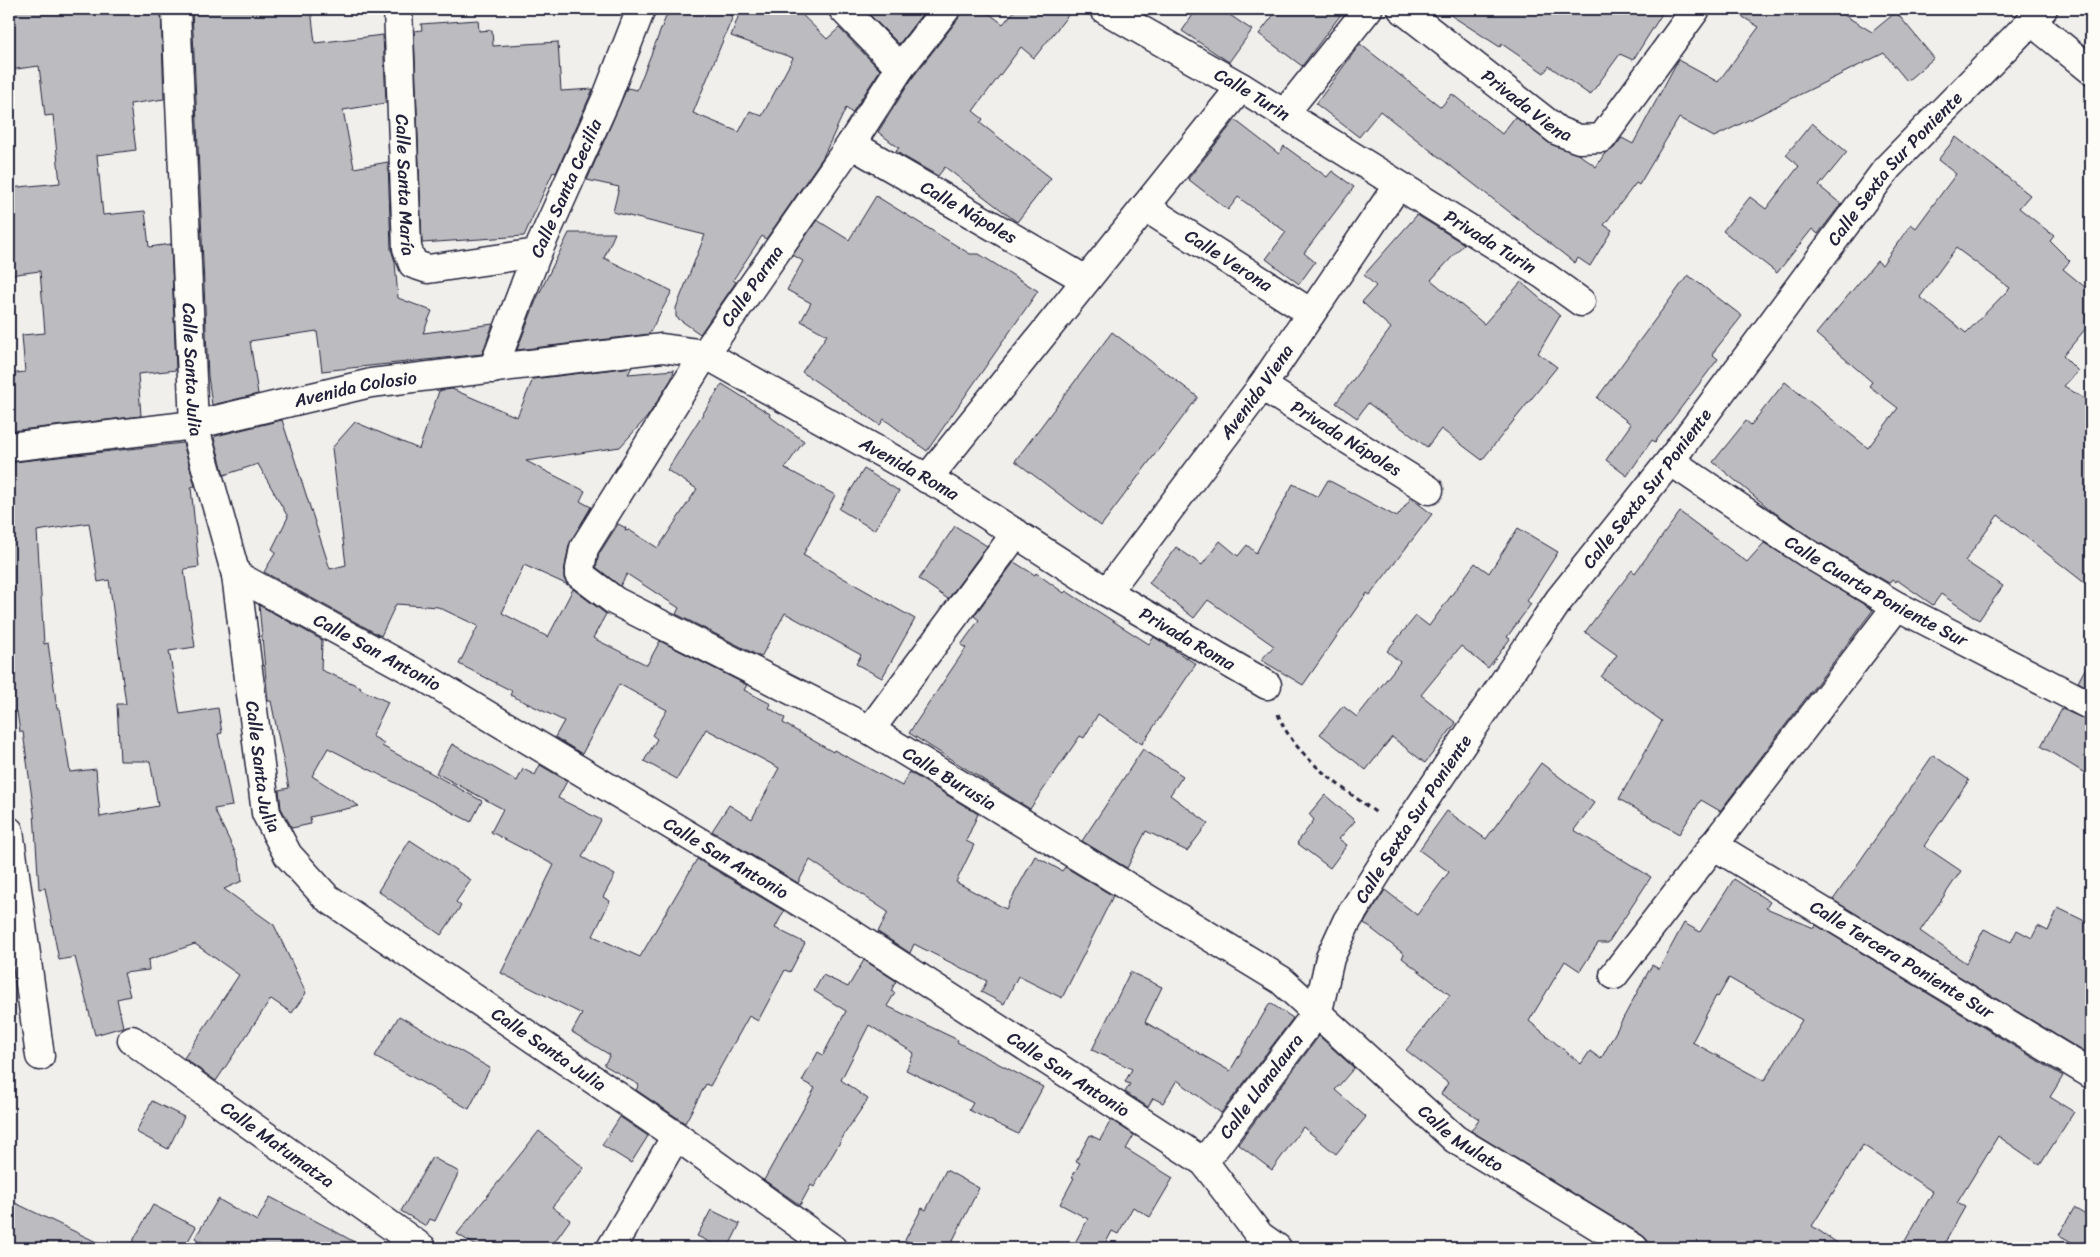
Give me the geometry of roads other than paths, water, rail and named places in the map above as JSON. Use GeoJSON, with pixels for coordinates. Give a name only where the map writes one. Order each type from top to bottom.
{"type":"FeatureCollection","features":[{"type":"Feature","properties":{"kind":"street","name":"Calle Santa Julia"},"geometry":{"type":"LineString","coordinates":[[176,9],[194,425],[236,575],[266,813],[288,854],[326,898],[676,1136],[832,1248]]}},
{"type":"Feature","properties":{"kind":"street","name":"Calle Santa María"},"geometry":{"type":"LineString","coordinates":[[398,9],[407,248],[413,264],[428,268],[537,254]]}},
{"type":"Feature","properties":{"kind":"street","name":"Calle Santa Cecilia"},"geometry":{"type":"LineString","coordinates":[[493,369],[537,254],[606,99],[641,9]]}},
{"type":"Feature","properties":{"kind":"street"},"geometry":{"type":"LineString","coordinates":[[843,9],[900,68]]}},
{"type":"Feature","properties":{"kind":"street","name":"Calle Parma"},"geometry":{"type":"LineString","coordinates":[[580,574],[584,548],[705,354],[851,144],[900,68],[946,9]]}},
{"type":"Feature","properties":{"kind":"street","name":"Calle Turin"},"geometry":{"type":"LineString","coordinates":[[1104,9],[1241,87],[1398,185]]}},
{"type":"Feature","properties":{"kind":"street"},"geometry":{"type":"LineString","coordinates":[[1284,114],[1368,9]]}},
{"type":"Feature","properties":{"kind":"street","name":"Privada Viena"},"geometry":{"type":"LineString","coordinates":[[1402,9],[1558,131],[1579,139],[1602,138],[1696,9]]}},
{"type":"Feature","properties":{"kind":"street"},"geometry":{"type":"LineString","coordinates":[[2037,15],[2091,70]]}},
{"type":"Feature","properties":{"kind":"street","name":"Calle Sexta Sur Poniente"},"geometry":{"type":"LineString","coordinates":[[1313,1007],[1330,958],[1348,921],[1403,832],[1559,600],[1670,461],[1888,167],[2037,15]]}},
{"type":"Feature","properties":{"kind":"street"},"geometry":{"type":"LineString","coordinates":[[926,479],[1241,87]]}},
{"type":"Feature","properties":{"kind":"street","name":"Calle Nápoles"},"geometry":{"type":"LineString","coordinates":[[851,144],[1086,280]]}},
{"type":"Feature","properties":{"kind":"street","name":"Privada Turin"},"geometry":{"type":"LineString","coordinates":[[1398,185],[1542,274],[1581,302]]}},
{"type":"Feature","properties":{"kind":"street","name":"Avenida Viena"},"geometry":{"type":"LineString","coordinates":[[1107,592],[1262,386],[1398,185]]}},
{"type":"Feature","properties":{"kind":"street","name":"Calle Verona"},"geometry":{"type":"LineString","coordinates":[[1145,207],[1311,313]]}},
{"type":"Feature","properties":{"kind":"street","name":"Avenida Colosio"},"geometry":{"type":"LineString","coordinates":[[9,447],[194,425],[371,383],[662,348],[705,354]]}},
{"type":"Feature","properties":{"kind":"street","name":"Avenida Roma"},"geometry":{"type":"LineString","coordinates":[[705,354],[926,479],[1016,533],[1107,592]]}},
{"type":"Feature","properties":{"kind":"street","name":"Privada Nápoles"},"geometry":{"type":"LineString","coordinates":[[1262,386],[1429,490]]}},
{"type":"Feature","properties":{"kind":"street","name":"Calle Cuarta Poniente Sur"},"geometry":{"type":"LineString","coordinates":[[1670,461],[1807,553],[1897,606],[2091,706]]}},
{"type":"Feature","properties":{"kind":"street"},"geometry":{"type":"LineString","coordinates":[[870,730],[1016,533]]}},
{"type":"Feature","properties":{"kind":"street","name":"Calle Burusia"},"geometry":{"type":"LineString","coordinates":[[580,574],[615,601],[870,730],[1281,980],[1313,1007]]}},
{"type":"Feature","properties":{"kind":"street","name":"Calle San Antonio"},"geometry":{"type":"LineString","coordinates":[[236,575],[427,679],[838,925],[1204,1162],[1260,1236],[1277,1248]]}},
{"type":"Feature","properties":{"kind":"street","name":"Privada Roma"},"geometry":{"type":"LineString","coordinates":[[1107,592],[1267,686]]}},
{"type":"Feature","properties":{"kind":"street"},"geometry":{"type":"LineString","coordinates":[[1614,974],[1897,606]]}},
{"type":"Feature","properties":{"kind":"street"},"geometry":{"type":"LineString","coordinates":[[9,831],[40,1056]]}},
{"type":"Feature","properties":{"kind":"street","name":"Calle Tercera Poniente Sur"},"geometry":{"type":"LineString","coordinates":[[1713,845],[2091,1074]]}},
{"type":"Feature","properties":{"kind":"street","name":"Calle Llanalaura"},"geometry":{"type":"LineString","coordinates":[[1204,1162],[1313,1007]]}},
{"type":"Feature","properties":{"kind":"street","name":"Calle Mulato"},"geometry":{"type":"LineString","coordinates":[[1313,1007],[1455,1139],[1623,1246]]}},
{"type":"Feature","properties":{"kind":"street","name":"Calle Matumatza"},"geometry":{"type":"LineString","coordinates":[[132,1040],[422,1248]]}},
{"type":"Feature","properties":{"kind":"street"},"geometry":{"type":"LineString","coordinates":[[611,1248],[676,1136]]}}]}
